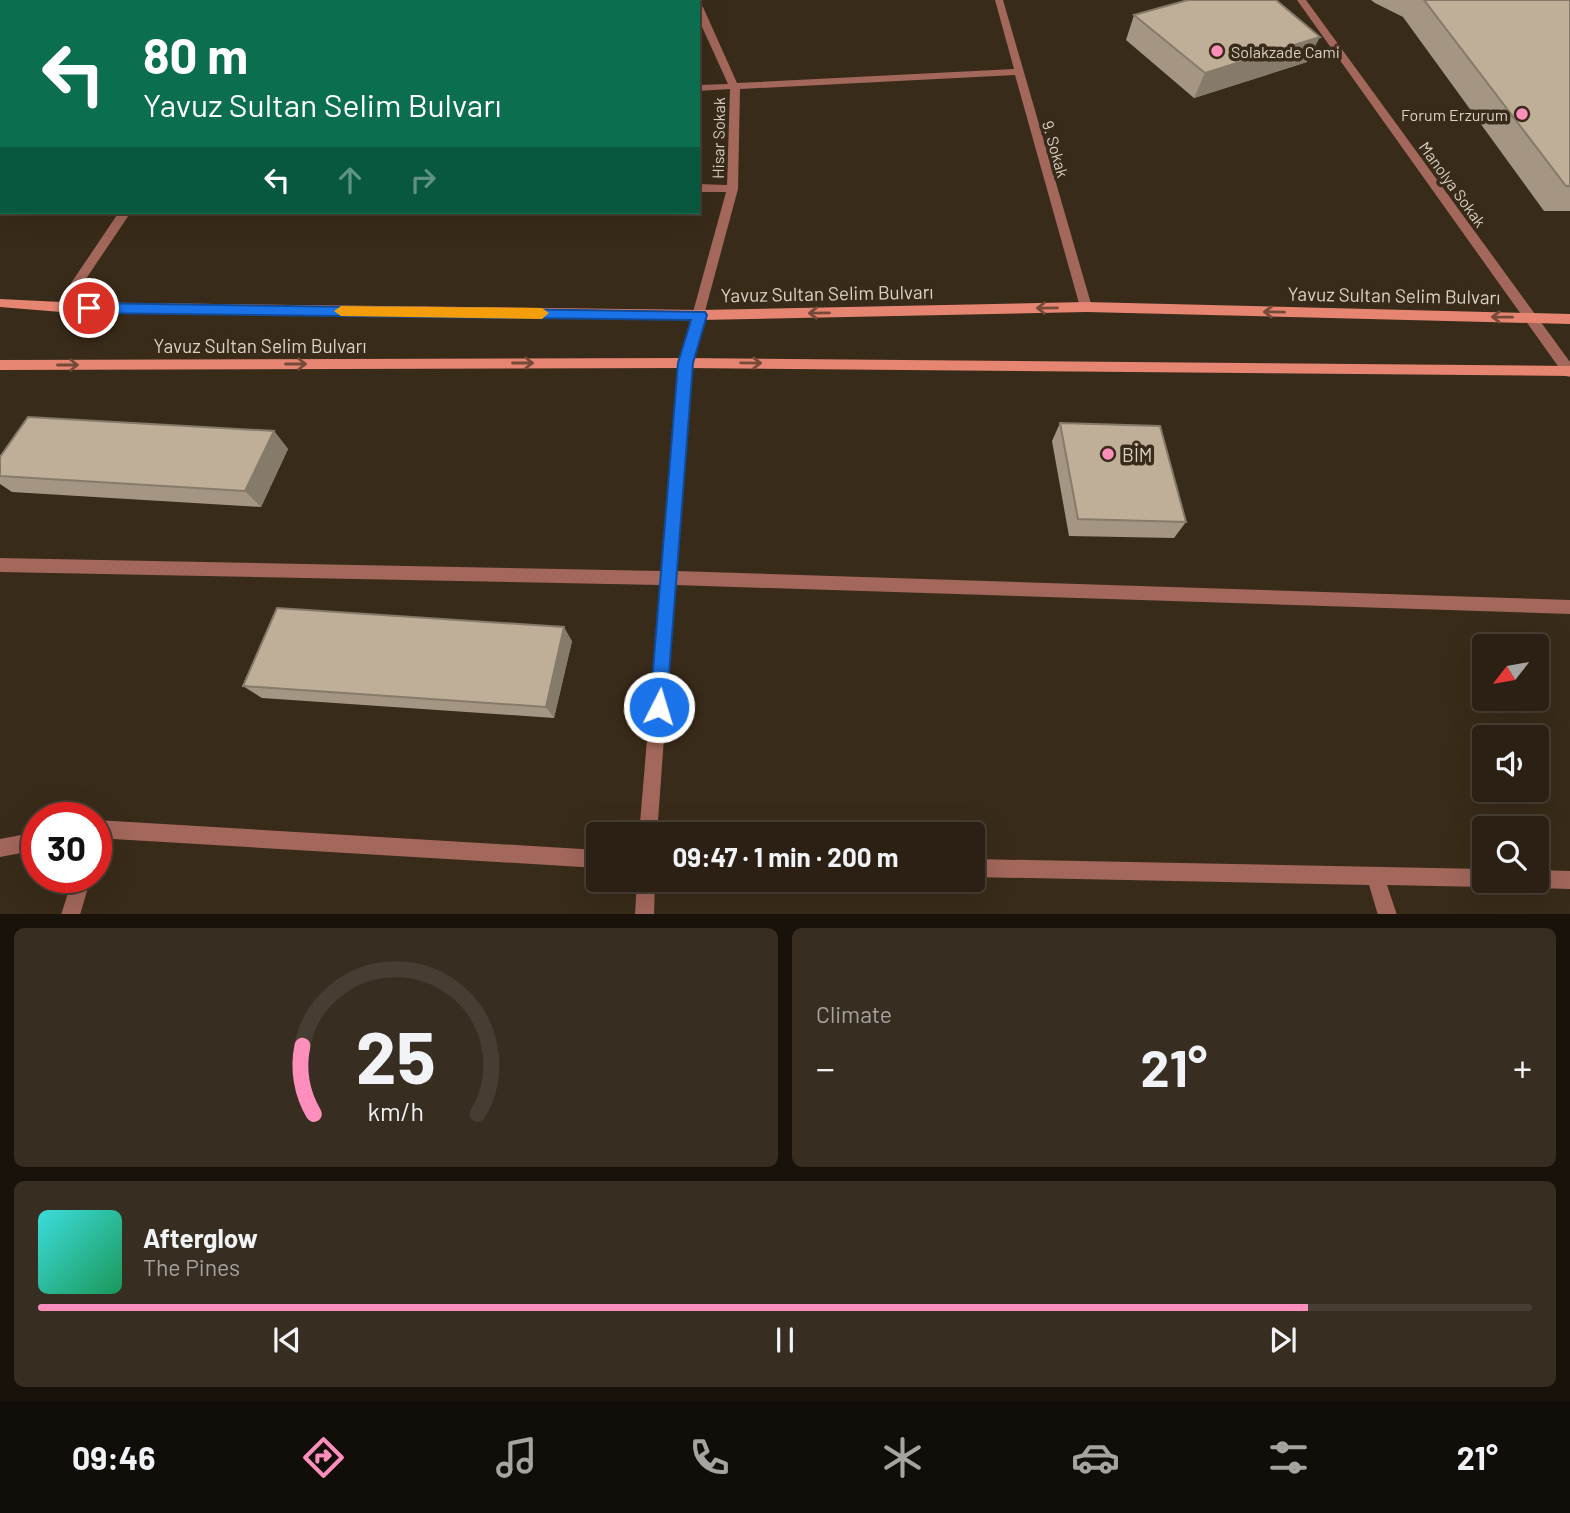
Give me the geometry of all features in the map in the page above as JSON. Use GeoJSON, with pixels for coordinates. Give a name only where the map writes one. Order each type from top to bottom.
{"type":"FeatureCollection","features":[{"type":"Feature","properties":{"kind":"main road","name":"Yavuz Sultan Selim Bulvarı"},"geometry":{"type":"LineString","coordinates":[[0,303],[61,307],[700,315],[1086,307],[1570,319]]}},
{"type":"Feature","properties":{"kind":"main road","name":"Yavuz Sultan Selim Bulvarı"},"geometry":{"type":"LineString","coordinates":[[0,365],[685,363],[1570,371]]}},
{"type":"Feature","properties":{"kind":"street","name":"9. Sokak"},"geometry":{"type":"LineString","coordinates":[[999,0],[1086,307]]}},
{"type":"Feature","properties":{"kind":"street","name":"Manolya Sokak"},"geometry":{"type":"LineString","coordinates":[[1301,0],[1570,371]]}},
{"type":"Feature","properties":{"kind":"street","name":"Hisar Sokak"},"geometry":{"type":"LineString","coordinates":[[649,822],[685,363],[732,189],[735,89],[700,11]]}},
{"type":"Feature","properties":{"kind":"street"},"geometry":{"type":"LineString","coordinates":[[700,88],[735,89],[1018,72]]}},
{"type":"Feature","properties":{"kind":"street"},"geometry":{"type":"LineString","coordinates":[[700,188],[732,189]]}},
{"type":"Feature","properties":{"kind":"street"},"geometry":{"type":"LineString","coordinates":[[61,307],[124,214]]}},
{"type":"Feature","properties":{"kind":"street"},"geometry":{"type":"LineString","coordinates":[[0,565],[670,578],[1570,607]]}},
{"type":"Feature","properties":{"kind":"street"},"geometry":{"type":"LineString","coordinates":[[112,831],[586,858]]}},
{"type":"Feature","properties":{"kind":"street"},"geometry":{"type":"LineString","coordinates":[[0,848],[21,844]]}},
{"type":"Feature","properties":{"kind":"street"},"geometry":{"type":"LineString","coordinates":[[985,868],[1472,878]]}},
{"type":"Feature","properties":{"kind":"street"},"geometry":{"type":"LineString","coordinates":[[1375,876],[1388,914]]}},
{"type":"Feature","properties":{"kind":"street"},"geometry":{"type":"LineString","coordinates":[[1549,879],[1570,880]]}},
{"type":"Feature","properties":{"kind":"street"},"geometry":{"type":"LineString","coordinates":[[644,914],[645,892]]}},
{"type":"Feature","properties":{"kind":"street"},"geometry":{"type":"LineString","coordinates":[[70,914],[77,893]]}},
{"type":"Feature","properties":{"kind":"building"},"geometry":{"type":"Polygon","coordinates":[[[1188,0],[1276,0],[1320,37],[1205,73],[1134,15],[1188,0]]]}},
{"type":"Feature","properties":{"kind":"building","name":"Forum Erzurum"},"geometry":{"type":"Polygon","coordinates":[[[1424,0],[1570,0],[1570,186],[1566,186],[1424,0]]]}},
{"type":"Feature","properties":{"kind":"building"},"geometry":{"type":"Polygon","coordinates":[[[28,417],[274,431],[245,491],[0,476],[0,457],[28,417]]]}},
{"type":"Feature","properties":{"kind":"building"},"geometry":{"type":"Polygon","coordinates":[[[1060,423],[1160,426],[1186,522],[1078,519],[1060,423]]]}},
{"type":"Feature","properties":{"kind":"building"},"geometry":{"type":"Polygon","coordinates":[[[277,608],[564,627],[546,707],[243,686],[277,608]]]}},
{"type":"Feature","properties":{"kind":"slow traffic"},"geometry":{"type":"LineString","coordinates":[[341,311],[542,313]]}},
{"type":"Feature","properties":{"kind":"place","name":"Solakzade Cami"},"geometry":{"type":"Point","coordinates":[1217,51]}},
{"type":"Feature","properties":{"kind":"place","name":"Forum Erzurum"},"geometry":{"type":"Point","coordinates":[1522,114]}},
{"type":"Feature","properties":{"kind":"place","name":"BİM"},"geometry":{"type":"Point","coordinates":[1108,454]}},
{"type":"Feature","properties":{"kind":"route"},"geometry":{"type":"LineString","coordinates":[[89,308],[700,315],[685,363],[659,707]]}}]}
